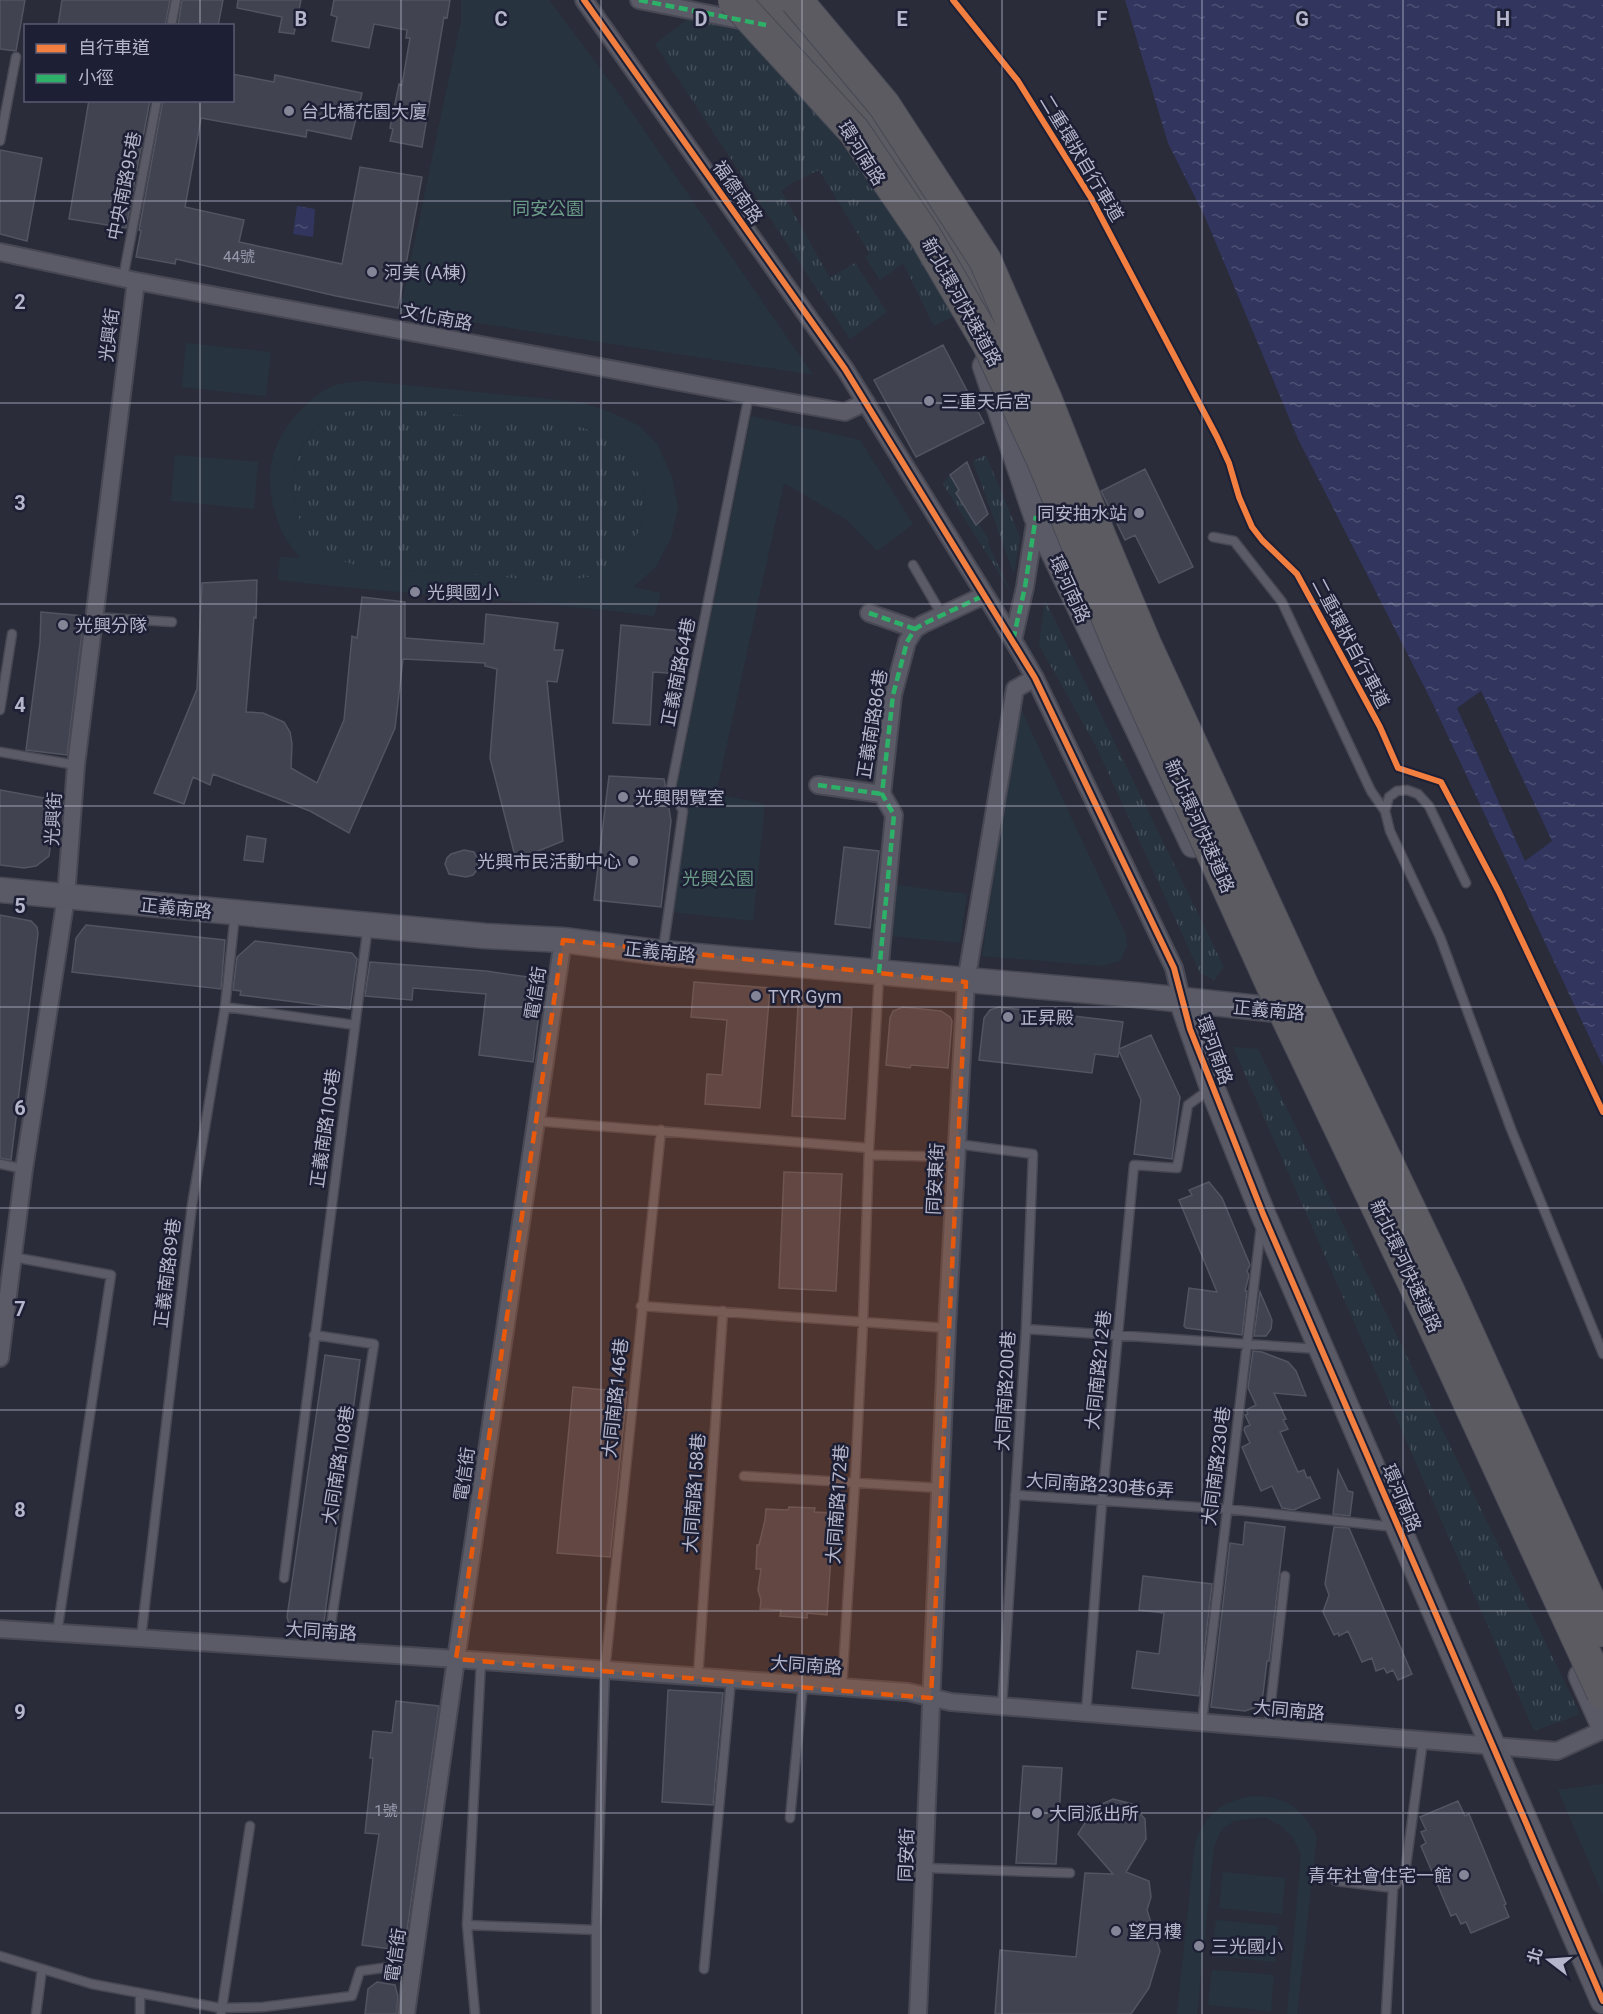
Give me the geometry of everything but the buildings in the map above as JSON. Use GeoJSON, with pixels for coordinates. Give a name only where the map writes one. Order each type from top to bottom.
{"type":"FeatureCollection","features":[{"type":"Feature","properties":{"kind":"highway","name":"新北環河快速道路"},"geometry":{"type":"LineString","coordinates":[[735,0],[854,131],[924,234],[989,345],[1042,458],[1123,655],[1255,946],[1423,1302],[1603,1693]]}},
{"type":"Feature","properties":{"kind":"highway","name":"新北環河快速道路"},"geometry":{"type":"LineString","coordinates":[[796,0],[884,105],[985,260],[1046,400],[1100,537],[1175,709],[1304,989],[1448,1290],[1603,1629]]}},
{"type":"Feature","properties":{"kind":"highway"},"geometry":{"type":"LineString","coordinates":[[767,13],[856,97],[918,189],[972,276],[1017,368],[1050,448],[1100,537]]}},
{"type":"Feature","properties":{"kind":"street","name":"福德南路"},"geometry":{"type":"LineString","coordinates":[[584,0],[866,402],[1013,640],[1035,678],[1174,968],[1182,1002]]}},
{"type":"Feature","properties":{"kind":"street"},"geometry":{"type":"LineString","coordinates":[[639,0],[767,13]]}},
{"type":"Feature","properties":{"kind":"street","name":"環河南路"},"geometry":{"type":"LineString","coordinates":[[744,0],[767,13],[830,101],[972,326],[1036,516],[1272,1010],[1443,1360],[1603,1725]]}},
{"type":"Feature","properties":{"kind":"street"},"geometry":{"type":"LineString","coordinates":[[814,0],[860,53],[971,213],[1008,285],[1164,675],[1603,1629]]}},
{"type":"Feature","properties":{"kind":"street","name":"文化南路"},"geometry":{"type":"LineString","coordinates":[[0,252],[129,280],[845,412],[866,402]]}},
{"type":"Feature","properties":{"kind":"street","name":"光興街"},"geometry":{"type":"LineString","coordinates":[[0,1358],[24,1169],[66,897],[76,765],[94,617],[129,280]]}},
{"type":"Feature","properties":{"kind":"street"},"geometry":{"type":"LineString","coordinates":[[1013,640],[1025,586],[1036,516]]}},
{"type":"Feature","properties":{"kind":"street"},"geometry":{"type":"LineString","coordinates":[[869,613],[915,629],[985,595]]}},
{"type":"Feature","properties":{"kind":"street","name":"正義南路86巷"},"geometry":{"type":"LineString","coordinates":[[879,974],[894,815],[882,794],[893,695],[907,642],[915,629]]}},
{"type":"Feature","properties":{"kind":"street","name":"同安東街"},"geometry":{"type":"LineString","coordinates":[[931,1698],[947,1328],[966,981],[1015,689],[1035,678]]}},
{"type":"Feature","properties":{"kind":"street"},"geometry":{"type":"LineString","coordinates":[[818,785],[882,794]]}},
{"type":"Feature","properties":{"kind":"street","name":"正義南路"},"geometry":{"type":"LineString","coordinates":[[0,890],[235,914],[485,936],[563,940],[663,953],[1320,1015]]}},
{"type":"Feature","properties":{"kind":"street","name":"電信街"},"geometry":{"type":"LineString","coordinates":[[406,2014],[456,1659],[563,940]]}},
{"type":"Feature","properties":{"kind":"street","name":"環河南路"},"geometry":{"type":"LineString","coordinates":[[1182,1002],[1212,1087],[1263,1214],[1603,2001]]}},
{"type":"Feature","properties":{"kind":"street","name":"大同南路"},"geometry":{"type":"LineString","coordinates":[[0,1629],[908,1692],[951,1702],[1557,1750],[1603,1730]]}},
{"type":"Feature","properties":{"kind":"street","name":"同安街"},"geometry":{"type":"LineString","coordinates":[[918,2014],[931,1698]]}},
{"type":"Feature","properties":{"kind":"lane"},"geometry":{"type":"LineString","coordinates":[[171,24],[176,0]]}},
{"type":"Feature","properties":{"kind":"lane"},"geometry":{"type":"LineString","coordinates":[[0,141],[16,57]]}},
{"type":"Feature","properties":{"kind":"lane","name":"中央南路95巷"},"geometry":{"type":"LineString","coordinates":[[129,280],[157,102]]}},
{"type":"Feature","properties":{"kind":"lane","name":"正義南路64巷"},"geometry":{"type":"LineString","coordinates":[[663,953],[683,811],[672,788],[749,395]]}},
{"type":"Feature","properties":{"kind":"lane"},"geometry":{"type":"LineString","coordinates":[[1213,537],[1234,541],[1282,602],[1371,791],[1385,811],[1390,831],[1440,937],[1511,1129],[1603,1354]]}},
{"type":"Feature","properties":{"kind":"lane"},"geometry":{"type":"LineString","coordinates":[[913,565],[942,615]]}},
{"type":"Feature","properties":{"kind":"lane"},"geometry":{"type":"LineString","coordinates":[[94,617],[172,622]]}},
{"type":"Feature","properties":{"kind":"lane"},"geometry":{"type":"LineString","coordinates":[[0,710],[12,634]]}},
{"type":"Feature","properties":{"kind":"lane"},"geometry":{"type":"LineString","coordinates":[[0,752],[76,765]]}},
{"type":"Feature","properties":{"kind":"lane"},"geometry":{"type":"LineString","coordinates":[[1385,811],[1389,797],[1397,791],[1407,790],[1418,794],[1428,806],[1466,883]]}},
{"type":"Feature","properties":{"kind":"lane","name":"正義南路89巷"},"geometry":{"type":"LineString","coordinates":[[141,1638],[192,1205],[225,1007],[235,914]]}},
{"type":"Feature","properties":{"kind":"lane","name":"正義南路105巷"},"geometry":{"type":"LineString","coordinates":[[284,1578],[368,925]]}},
{"type":"Feature","properties":{"kind":"lane","name":"大同南路172巷"},"geometry":{"type":"LineString","coordinates":[[842,1687],[864,1322],[869,1152],[879,974]]}},
{"type":"Feature","properties":{"kind":"lane"},"geometry":{"type":"LineString","coordinates":[[225,1007],[356,1026]]}},
{"type":"Feature","properties":{"kind":"lane","name":"大同南路212巷"},"geometry":{"type":"LineString","coordinates":[[1086,1713],[1102,1502],[1134,1165],[1177,1168],[1188,1105],[1212,1087]]}},
{"type":"Feature","properties":{"kind":"lane"},"geometry":{"type":"LineString","coordinates":[[536,1121],[661,1130],[869,1152],[956,1150]]}},
{"type":"Feature","properties":{"kind":"lane","name":"大同南路146巷"},"geometry":{"type":"LineString","coordinates":[[596,2014],[596,1930],[605,1670],[661,1130]]}},
{"type":"Feature","properties":{"kind":"lane","name":"大同南路200巷"},"geometry":{"type":"LineString","coordinates":[[956,1150],[1033,1154],[1026,1329],[1002,1706]]}},
{"type":"Feature","properties":{"kind":"lane"},"geometry":{"type":"LineString","coordinates":[[0,1164],[24,1169]]}},
{"type":"Feature","properties":{"kind":"lane","name":"大同南路230巷"},"geometry":{"type":"LineString","coordinates":[[1202,1722],[1263,1214]]}},
{"type":"Feature","properties":{"kind":"lane"},"geometry":{"type":"LineString","coordinates":[[13,1257],[111,1275],[57,1633]]}},
{"type":"Feature","properties":{"kind":"lane"},"geometry":{"type":"LineString","coordinates":[[641,1306],[947,1328]]}},
{"type":"Feature","properties":{"kind":"lane","name":"大同南路158巷"},"geometry":{"type":"LineString","coordinates":[[698,1677],[723,1311]]}},
{"type":"Feature","properties":{"kind":"lane"},"geometry":{"type":"LineString","coordinates":[[1026,1329],[1321,1350]]}},
{"type":"Feature","properties":{"kind":"lane","name":"大同南路108巷"},"geometry":{"type":"LineString","coordinates":[[314,1335],[374,1344],[327,1650]]}},
{"type":"Feature","properties":{"kind":"lane"},"geometry":{"type":"LineString","coordinates":[[744,1476],[940,1488]]}},
{"type":"Feature","properties":{"kind":"lane","name":"大同南路230巷6弄"},"geometry":{"type":"LineString","coordinates":[[1015,1495],[1227,1509],[1398,1527]]}},
{"type":"Feature","properties":{"kind":"lane"},"geometry":{"type":"LineString","coordinates":[[1268,1728],[1285,1576]]}},
{"type":"Feature","properties":{"kind":"lane"},"geometry":{"type":"LineString","coordinates":[[475,2014],[467,1925],[481,1661]]}},
{"type":"Feature","properties":{"kind":"lane"},"geometry":{"type":"LineString","coordinates":[[704,1969],[731,1679]]}},
{"type":"Feature","properties":{"kind":"lane"},"geometry":{"type":"LineString","coordinates":[[790,1818],[802,1684]]}},
{"type":"Feature","properties":{"kind":"lane"},"geometry":{"type":"LineString","coordinates":[[1386,2014],[1393,1888],[1405,1873],[1423,1740]]}},
{"type":"Feature","properties":{"kind":"lane"},"geometry":{"type":"LineString","coordinates":[[220,2011],[250,1826]]}},
{"type":"Feature","properties":{"kind":"lane"},"geometry":{"type":"LineString","coordinates":[[925,1868],[1070,1874]]}},
{"type":"Feature","properties":{"kind":"lane"},"geometry":{"type":"LineString","coordinates":[[1336,1881],[1393,1888]]}},
{"type":"Feature","properties":{"kind":"lane"},"geometry":{"type":"LineString","coordinates":[[467,1925],[596,1930]]}},
{"type":"Feature","properties":{"kind":"lane"},"geometry":{"type":"LineString","coordinates":[[0,1956],[92,1984],[220,2011],[352,1996],[360,1971],[414,1964]]}},
{"type":"Feature","properties":{"kind":"lane"},"geometry":{"type":"LineString","coordinates":[[36,2014],[42,1969]]}},
{"type":"Feature","properties":{"kind":"lane"},"geometry":{"type":"LineString","coordinates":[[140,1993],[140,2014]]}},
{"type":"Feature","properties":{"kind":"highlighted area"},"geometry":{"type":"Polygon","coordinates":[[[563,940],[966,982],[931,1698],[456,1659],[563,940]]]}},
{"type":"Feature","properties":{"kind":"green space","name":"同安公園"},"geometry":{"type":"Polygon","coordinates":[[[461,0],[549,0],[619,94],[813,375],[400,311],[461,21],[461,0]]]}},
{"type":"Feature","properties":{"kind":"green space"},"geometry":{"type":"Polygon","coordinates":[[[691,17],[759,31],[924,258],[954,316],[934,326],[903,263],[880,280],[865,257],[870,254],[819,170],[781,191],[830,278],[855,263],[887,312],[850,339],[655,44],[691,17]]]}},
{"type":"Feature","properties":{"kind":"green space"},"geometry":{"type":"Polygon","coordinates":[[[186,343],[271,352],[266,396],[182,387],[186,343]]]}},
{"type":"Feature","properties":{"kind":"green space"},"geometry":{"type":"Polygon","coordinates":[[[365,381],[580,402],[638,425],[658,445],[672,477],[678,507],[671,538],[655,568],[633,587],[661,593],[654,616],[278,580],[280,557],[300,558],[282,531],[271,494],[272,463],[282,434],[303,408],[329,388],[345,383],[365,381]],[[376,406],[342,413],[319,424],[302,447],[296,460],[293,488],[298,517],[318,547],[334,557],[357,566],[559,582],[589,577],[613,566],[634,543],[645,515],[643,485],[631,456],[610,438],[582,427],[376,406]]]}},
{"type":"Feature","properties":{"kind":"green space"},"geometry":{"type":"Polygon","coordinates":[[[376,406],[582,427],[610,438],[631,456],[643,485],[645,515],[634,543],[613,567],[589,577],[559,582],[357,566],[334,557],[313,542],[298,517],[293,488],[297,460],[303,447],[323,421],[356,409],[376,406]]]}},
{"type":"Feature","properties":{"kind":"green space","name":"光興公園"},"geometry":{"type":"Polygon","coordinates":[[[751,416],[860,440],[913,524],[877,551],[847,520],[784,483],[716,794],[765,804],[753,921],[673,912],[689,810],[677,787],[751,416]]]}},
{"type":"Feature","properties":{"kind":"green space"},"geometry":{"type":"Polygon","coordinates":[[[175,455],[258,462],[254,509],[171,501],[175,455]]]}},
{"type":"Feature","properties":{"kind":"green space"},"geometry":{"type":"Polygon","coordinates":[[[986,455],[1020,537],[1014,574],[973,461],[986,455]]]}},
{"type":"Feature","properties":{"kind":"green space"},"geometry":{"type":"Polygon","coordinates":[[[950,475],[959,490],[956,493],[975,524],[978,522],[989,540],[988,544],[1012,594],[943,484],[950,475]]]}},
{"type":"Feature","properties":{"kind":"green space"},"geometry":{"type":"Polygon","coordinates":[[[1045,600],[1224,967],[1214,980],[1200,973],[1096,746],[1039,645],[1045,600]]]}},
{"type":"Feature","properties":{"kind":"green space"},"geometry":{"type":"Polygon","coordinates":[[[1019,705],[1126,935],[1127,946],[1120,961],[1102,966],[982,956],[1019,705]]]}},
{"type":"Feature","properties":{"kind":"green space"},"geometry":{"type":"Polygon","coordinates":[[[897,885],[967,894],[960,943],[891,936],[897,885]]]}},
{"type":"Feature","properties":{"kind":"green space"},"geometry":{"type":"Polygon","coordinates":[[[1233,1047],[1258,1049],[1580,1714],[1534,1731],[1233,1047]]]}},
{"type":"Feature","properties":{"kind":"green space"},"geometry":{"type":"Polygon","coordinates":[[[1603,1784],[1603,1895],[1558,1790],[1603,1784]]]}},
{"type":"Feature","properties":{"kind":"green space"},"geometry":{"type":"Polygon","coordinates":[[[1253,1796],[1276,1799],[1292,1805],[1317,1836],[1297,2014],[1287,2014],[1301,1855],[1293,1837],[1281,1826],[1265,1817],[1234,1821],[1221,1830],[1214,1847],[1197,2014],[1177,2014],[1195,1843],[1204,1824],[1223,1805],[1253,1796]]]}},
{"type":"Feature","properties":{"kind":"green space"},"geometry":{"type":"Polygon","coordinates":[[[1223,1872],[1285,1878],[1282,1914],[1219,1908],[1223,1872]]]}},
{"type":"Feature","properties":{"kind":"green space"},"geometry":{"type":"Polygon","coordinates":[[[1216,1920],[1278,1926],[1275,1962],[1212,1956],[1216,1920]]]}},
{"type":"Feature","properties":{"kind":"green space"},"geometry":{"type":"Polygon","coordinates":[[[1212,1970],[1274,1975],[1271,2011],[1208,2005],[1212,1970]]]}},
{"type":"Feature","properties":{"kind":"water"},"geometry":{"type":"Polygon","coordinates":[[[1125,0],[1603,0],[1603,1066],[1431,700],[1298,439],[1205,217],[1168,143],[1125,0]]]}},
{"type":"Feature","properties":{"kind":"water"},"geometry":{"type":"Polygon","coordinates":[[[297,206],[315,209],[313,237],[293,234],[297,206]]]}},
{"type":"Feature","properties":{"kind":"pier"},"geometry":{"type":"Polygon","coordinates":[[[1481,691],[1552,841],[1525,861],[1457,708],[1481,691]]]}},
{"type":"Feature","properties":{"kind":"marked path"},"geometry":{"type":"LineString","coordinates":[[639,0],[766,25]]}},
{"type":"Feature","properties":{"kind":"marked path"},"geometry":{"type":"LineString","coordinates":[[1013,640],[1025,587],[1036,516]]}},
{"type":"Feature","properties":{"kind":"marked path"},"geometry":{"type":"LineString","coordinates":[[879,973],[894,815],[882,794],[893,695],[907,642],[915,629],[923,624],[985,595]]}},
{"type":"Feature","properties":{"kind":"marked path"},"geometry":{"type":"LineString","coordinates":[[869,613],[915,629]]}},
{"type":"Feature","properties":{"kind":"marked path"},"geometry":{"type":"LineString","coordinates":[[818,785],[882,794]]}},
{"type":"Feature","properties":{"kind":"cycle path"},"geometry":{"type":"LineString","coordinates":[[584,0],[845,369],[1035,678],[1174,968],[1190,1029],[1263,1214],[1603,2001]]}},
{"type":"Feature","properties":{"kind":"cycle path","name":"二重環狀自行車道"},"geometry":{"type":"LineString","coordinates":[[953,0],[1018,81],[1091,198],[1217,437],[1252,527],[1297,574],[1380,727],[1398,768],[1441,782],[1499,892],[1603,1112]]}},
{"type":"Feature","properties":{"kind":"place","name":"台北橋花園大廈"},"geometry":{"type":"Point","coordinates":[289,111]}},
{"type":"Feature","properties":{"kind":"place","name":"河美 (A棟)"},"geometry":{"type":"Point","coordinates":[372,272]}},
{"type":"Feature","properties":{"kind":"place","name":"三重天后宮"},"geometry":{"type":"Point","coordinates":[929,401]}},
{"type":"Feature","properties":{"kind":"place","name":"同安抽水站"},"geometry":{"type":"Point","coordinates":[1139,513]}},
{"type":"Feature","properties":{"kind":"place","name":"光興國小"},"geometry":{"type":"Point","coordinates":[415,592]}},
{"type":"Feature","properties":{"kind":"place","name":"光興分隊"},"geometry":{"type":"Point","coordinates":[63,625]}},
{"type":"Feature","properties":{"kind":"place","name":"光興閱覽室"},"geometry":{"type":"Point","coordinates":[623,797]}},
{"type":"Feature","properties":{"kind":"place","name":"光興市民活動中心"},"geometry":{"type":"Point","coordinates":[633,861]}},
{"type":"Feature","properties":{"kind":"place","name":"TYR Gym"},"geometry":{"type":"Point","coordinates":[756,996]}},
{"type":"Feature","properties":{"kind":"place","name":"正昇殿"},"geometry":{"type":"Point","coordinates":[1008,1017]}},
{"type":"Feature","properties":{"kind":"place","name":"大同派出所"},"geometry":{"type":"Point","coordinates":[1037,1813]}},
{"type":"Feature","properties":{"kind":"place","name":"青年社會住宅一館"},"geometry":{"type":"Point","coordinates":[1464,1875]}},
{"type":"Feature","properties":{"kind":"place","name":"望月樓"},"geometry":{"type":"Point","coordinates":[1116,1931]}},
{"type":"Feature","properties":{"kind":"place","name":"三光國小"},"geometry":{"type":"Point","coordinates":[1199,1946]}}]}
